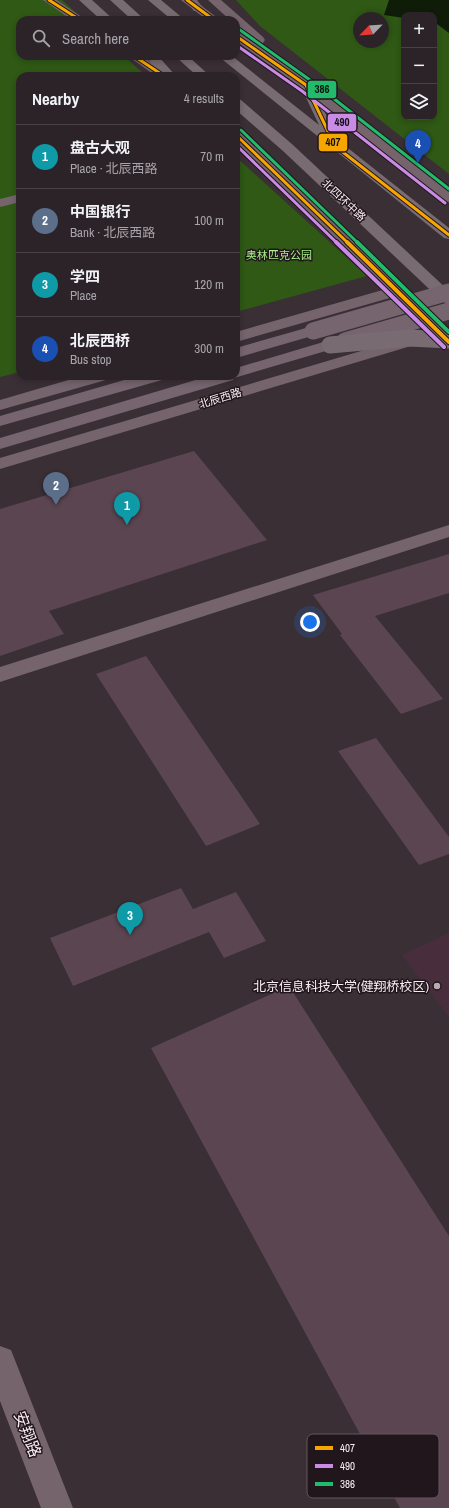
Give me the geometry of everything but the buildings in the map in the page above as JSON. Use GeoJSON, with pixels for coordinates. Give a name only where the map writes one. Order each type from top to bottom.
{"type":"FeatureCollection","features":[{"type":"Feature","properties":{"kind":"highway"},"geometry":{"type":"LineString","coordinates":[[85,0],[103,16]]}},
{"type":"Feature","properties":{"kind":"highway"},"geometry":{"type":"LineString","coordinates":[[116,0],[134,16]]}},
{"type":"Feature","properties":{"kind":"highway"},"geometry":{"type":"LineString","coordinates":[[154,0],[174,16]]}},
{"type":"Feature","properties":{"kind":"highway"},"geometry":{"type":"LineString","coordinates":[[155,60],[166,72]]}},
{"type":"Feature","properties":{"kind":"highway"},"geometry":{"type":"LineString","coordinates":[[186,60],[199,72]]}},
{"type":"Feature","properties":{"kind":"highway"},"geometry":{"type":"LineString","coordinates":[[229,60],[335,146],[449,235]]}},
{"type":"Feature","properties":{"kind":"highway"},"geometry":{"type":"LineString","coordinates":[[306,85],[335,146]]}},
{"type":"Feature","properties":{"kind":"highway","name":"北四环中路"},"geometry":{"type":"LineString","coordinates":[[240,107],[288,148],[449,299]]}},
{"type":"Feature","properties":{"kind":"highway"},"geometry":{"type":"LineString","coordinates":[[240,121],[288,148]]}},
{"type":"Feature","properties":{"kind":"highway"},"geometry":{"type":"LineString","coordinates":[[330,345],[409,338],[446,338]]}},
{"type":"Feature","properties":{"kind":"main road"},"geometry":{"type":"LineString","coordinates":[[240,352],[449,292]]}},
{"type":"Feature","properties":{"kind":"main road","name":"北辰西路"},"geometry":{"type":"LineString","coordinates":[[240,372],[449,311]]}},
{"type":"Feature","properties":{"kind":"main road"},"geometry":{"type":"LineString","coordinates":[[0,421],[142,380]]}},
{"type":"Feature","properties":{"kind":"main road","name":"北辰西路"},"geometry":{"type":"LineString","coordinates":[[0,444],[214,380]]}},
{"type":"Feature","properties":{"kind":"street"},"geometry":{"type":"LineString","coordinates":[[50,0],[74,16]]}},
{"type":"Feature","properties":{"kind":"street"},"geometry":{"type":"LineString","coordinates":[[187,0],[195,4],[209,16]]}},
{"type":"Feature","properties":{"kind":"street"},"geometry":{"type":"LineString","coordinates":[[214,0],[231,16]]}},
{"type":"Feature","properties":{"kind":"street"},"geometry":{"type":"LineString","coordinates":[[240,24],[306,85]]}},
{"type":"Feature","properties":{"kind":"street"},"geometry":{"type":"LineString","coordinates":[[240,39],[306,85],[449,198]]}},
{"type":"Feature","properties":{"kind":"street"},"geometry":{"type":"LineString","coordinates":[[140,60],[158,72]]}},
{"type":"Feature","properties":{"kind":"street"},"geometry":{"type":"LineString","coordinates":[[242,144],[446,338]]}},
{"type":"Feature","properties":{"kind":"street"},"geometry":{"type":"LineString","coordinates":[[0,203],[16,199]]}},
{"type":"Feature","properties":{"kind":"street"},"geometry":{"type":"LineString","coordinates":[[0,211],[16,208]]}},
{"type":"Feature","properties":{"kind":"street"},"geometry":{"type":"LineString","coordinates":[[240,336],[396,291]]}},
{"type":"Feature","properties":{"kind":"street","name":"北辰西路"},"geometry":{"type":"LineString","coordinates":[[0,464],[446,338]]}},
{"type":"Feature","properties":{"kind":"street"},"geometry":{"type":"LineString","coordinates":[[0,405],[86,380]]}},
{"type":"Feature","properties":{"kind":"street"},"geometry":{"type":"LineString","coordinates":[[0,675],[449,531]]}},
{"type":"Feature","properties":{"kind":"street","name":"安翔路"},"geometry":{"type":"LineString","coordinates":[[0,1361],[57,1508]]}},
{"type":"Feature","properties":{"kind":"shaded area"},"geometry":{"type":"Polygon","coordinates":[[[389,0],[449,0],[449,33],[437,24],[437,12],[401,12],[401,18],[389,16],[389,12],[385,12],[389,0]]]}},
{"type":"Feature","properties":{"kind":"shaded area","name":"北京信息科技大学(健翔桥校区)"},"geometry":{"type":"Polygon","coordinates":[[[449,933],[449,1017],[402,955],[449,933]]]}},
{"type":"Feature","properties":{"kind":"green space"},"geometry":{"type":"Polygon","coordinates":[[[0,0],[62,0],[80,16],[16,16],[16,60],[128,60],[142,72],[16,72],[16,373],[0,377],[0,0]]]}},
{"type":"Feature","properties":{"kind":"green space"},"geometry":{"type":"Polygon","coordinates":[[[236,0],[449,0],[449,174],[260,26],[236,0]]]}},
{"type":"Feature","properties":{"kind":"green space","name":"奥林匹克公园"},"geometry":{"type":"Polygon","coordinates":[[[240,161],[367,276],[240,311],[240,161]]]}},
{"type":"Feature","properties":{"kind":"transit line","name":"407"},"geometry":{"type":"LineString","coordinates":[[49,0],[74,16]]}},
{"type":"Feature","properties":{"kind":"transit line","name":"407"},"geometry":{"type":"LineString","coordinates":[[187,0],[209,16]]}},
{"type":"Feature","properties":{"kind":"transit line","name":"386"},"geometry":{"type":"LineString","coordinates":[[240,30],[310,80],[449,189]]}},
{"type":"Feature","properties":{"kind":"transit line","name":"407"},"geometry":{"type":"LineString","coordinates":[[240,39],[306,85],[335,146],[449,235]]}},
{"type":"Feature","properties":{"kind":"transit line","name":"490"},"geometry":{"type":"LineString","coordinates":[[240,48],[302,91],[445,203]]}},
{"type":"Feature","properties":{"kind":"transit line","name":"407"},"geometry":{"type":"LineString","coordinates":[[140,60],[158,72]]}},
{"type":"Feature","properties":{"kind":"transit line","name":"386"},"geometry":{"type":"LineString","coordinates":[[241,130],[449,332]]}},
{"type":"Feature","properties":{"kind":"transit line","name":"407"},"geometry":{"type":"LineString","coordinates":[[240,139],[449,342]]}},
{"type":"Feature","properties":{"kind":"transit line","name":"490"},"geometry":{"type":"LineString","coordinates":[[240,149],[444,347]]}},
{"type":"Feature","properties":{"kind":"place","name":"北辰西桥"},"geometry":{"type":"Point","coordinates":[418,163]}},
{"type":"Feature","properties":{"kind":"place","name":"中国银行"},"geometry":{"type":"Point","coordinates":[56,505]}},
{"type":"Feature","properties":{"kind":"place","name":"盘古大观"},"geometry":{"type":"Point","coordinates":[127,525]}},
{"type":"Feature","properties":{"kind":"place","name":"学四"},"geometry":{"type":"Point","coordinates":[130,935]}},
{"type":"Feature","properties":{"kind":"place","name":"北京信息科技大学(健翔桥校区)"},"geometry":{"type":"Point","coordinates":[437,986]}}]}
